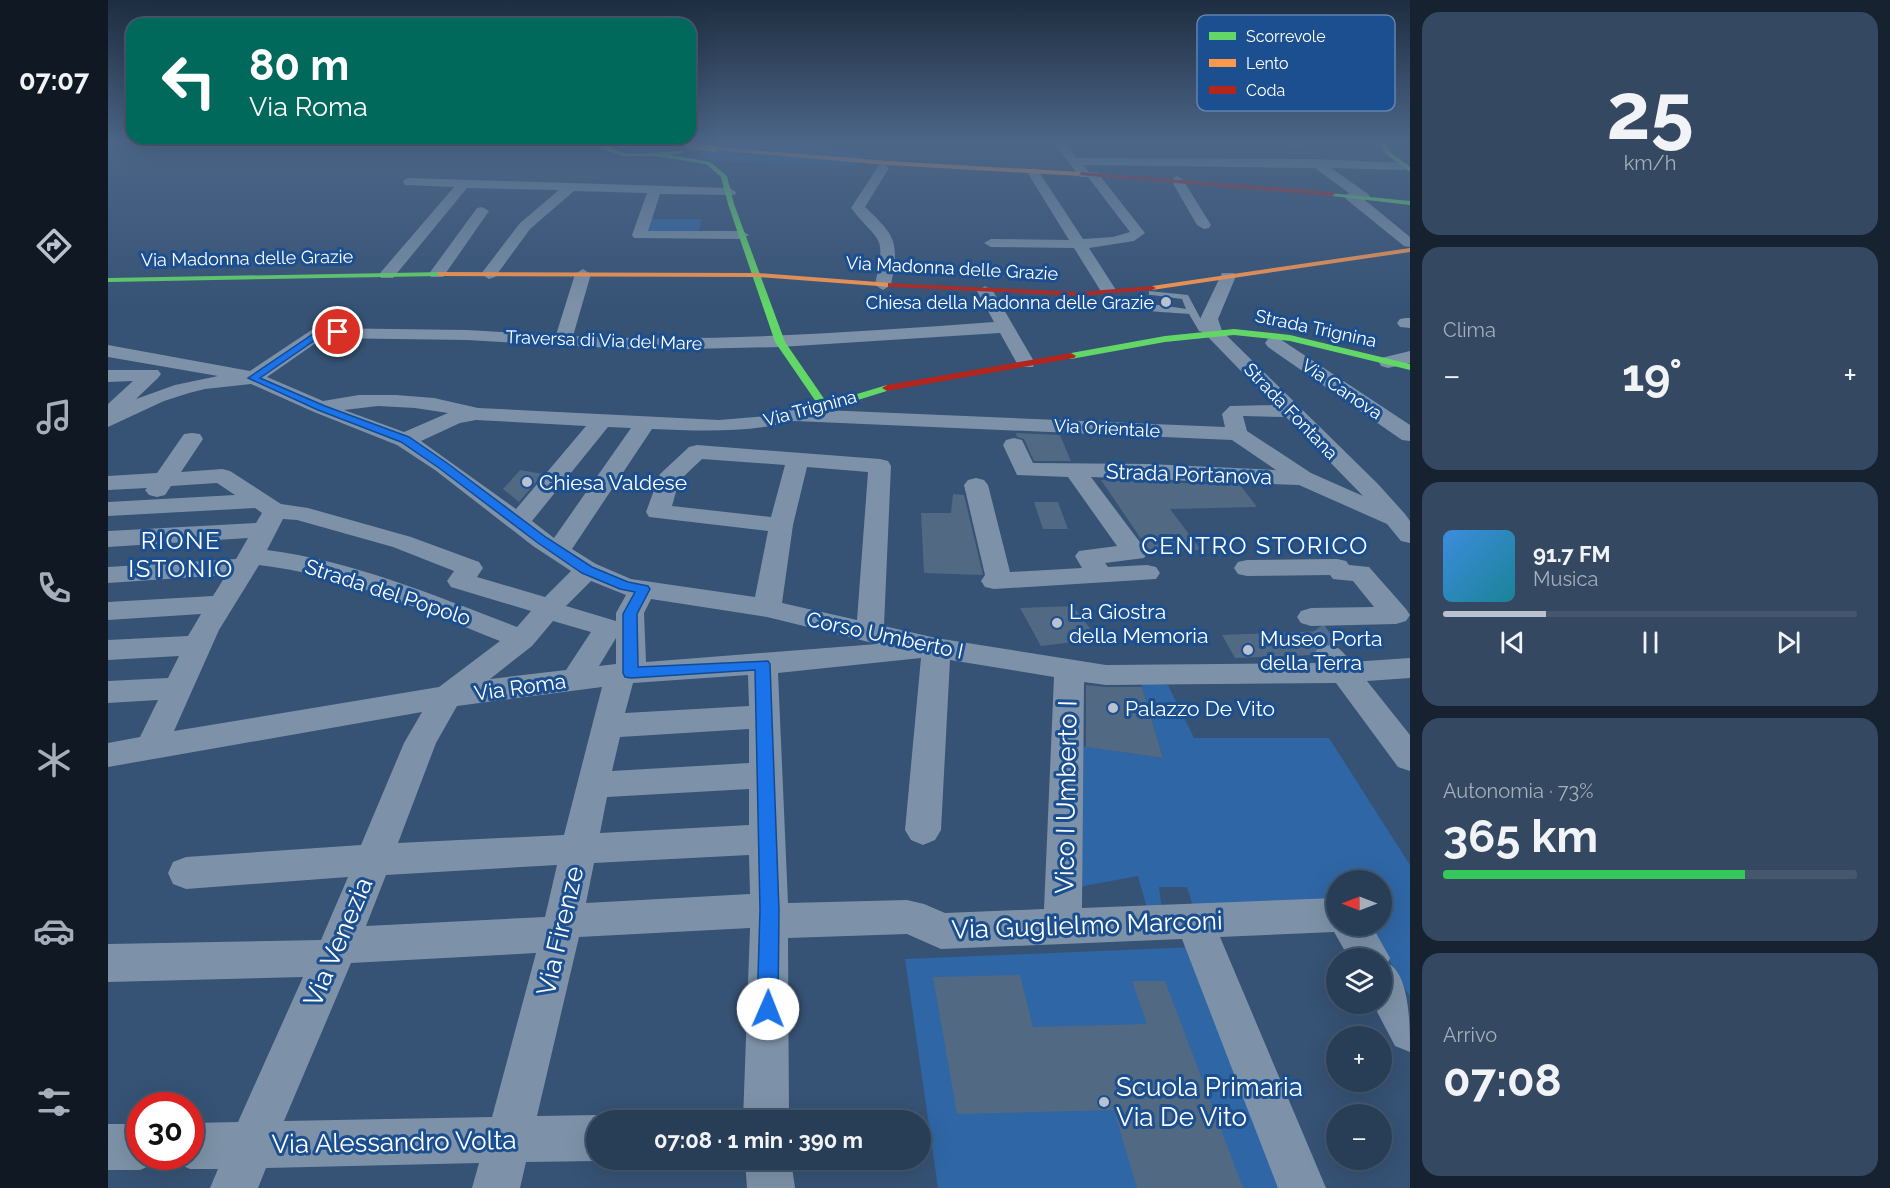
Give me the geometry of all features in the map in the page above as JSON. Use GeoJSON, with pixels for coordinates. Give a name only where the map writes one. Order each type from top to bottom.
{"type":"FeatureCollection","features":[{"type":"Feature","properties":{"kind":"main road"},"geometry":{"type":"LineString","coordinates":[[730,196],[731,204],[780,342],[825,407]]}},
{"type":"Feature","properties":{"kind":"main road"},"geometry":{"type":"LineString","coordinates":[[1351,196],[1410,203]]}},
{"type":"Feature","properties":{"kind":"main road","name":"Via Madonna delle Grazie"},"geometry":{"type":"LineString","coordinates":[[108,280],[437,274],[757,275],[883,285],[1079,294],[1108,290],[1148,291],[1409,246]]}},
{"type":"Feature","properties":{"kind":"main road","name":"Strada Trignina"},"geometry":{"type":"LineString","coordinates":[[1214,333],[1269,334],[1410,367]]}},
{"type":"Feature","properties":{"kind":"main road","name":"Via Trignina"},"geometry":{"type":"LineString","coordinates":[[825,407],[876,390],[1214,333]]}},
{"type":"Feature","properties":{"kind":"street"},"geometry":{"type":"LineString","coordinates":[[387,275],[453,196]]}},
{"type":"Feature","properties":{"kind":"street"},"geometry":{"type":"LineString","coordinates":[[489,274],[525,226],[560,196]]}},
{"type":"Feature","properties":{"kind":"street"},"geometry":{"type":"LineString","coordinates":[[652,196],[639,235],[742,235]]}},
{"type":"Feature","properties":{"kind":"street"},"geometry":{"type":"LineString","coordinates":[[865,196],[858,208],[884,233],[891,247],[883,285]]}},
{"type":"Feature","properties":{"kind":"street"},"geometry":{"type":"LineString","coordinates":[[1048,196],[1108,290]]}},
{"type":"Feature","properties":{"kind":"street"},"geometry":{"type":"LineString","coordinates":[[992,243],[1126,241],[1138,234],[1107,196]]}},
{"type":"Feature","properties":{"kind":"street"},"geometry":{"type":"LineString","coordinates":[[1187,196],[1204,225]]}},
{"type":"Feature","properties":{"kind":"street"},"geometry":{"type":"LineString","coordinates":[[1357,197],[1409,246]]}},
{"type":"Feature","properties":{"kind":"street"},"geometry":{"type":"LineString","coordinates":[[437,274],[482,211]]}},
{"type":"Feature","properties":{"kind":"street"},"geometry":{"type":"LineString","coordinates":[[563,340],[583,274]]}},
{"type":"Feature","properties":{"kind":"street"},"geometry":{"type":"LineString","coordinates":[[1214,333],[1209,319],[1228,276]]}},
{"type":"Feature","properties":{"kind":"street"},"geometry":{"type":"LineString","coordinates":[[985,291],[1026,363]]}},
{"type":"Feature","properties":{"kind":"street","name":"Traversa di Via del Mare"},"geometry":{"type":"LineString","coordinates":[[253,378],[319,333],[468,335],[646,345],[780,342],[1006,327]]}},
{"type":"Feature","properties":{"kind":"street","name":"Strada Fontana"},"geometry":{"type":"LineString","coordinates":[[1214,333],[1400,516]]}},
{"type":"Feature","properties":{"kind":"street","name":"Via Canova"},"geometry":{"type":"LineString","coordinates":[[1274,343],[1410,435]]}},
{"type":"Feature","properties":{"kind":"street","name":"Corso Umberto I"},"geometry":{"type":"LineString","coordinates":[[108,351],[253,378],[321,408],[405,440],[443,465],[558,551],[587,570],[625,586],[767,608],[936,648],[1106,675],[1336,664],[1410,668]]}},
{"type":"Feature","properties":{"kind":"street"},"geometry":{"type":"LineString","coordinates":[[1388,362],[1410,357]]}},
{"type":"Feature","properties":{"kind":"street"},"geometry":{"type":"LineString","coordinates":[[1250,370],[1302,362]]}},
{"type":"Feature","properties":{"kind":"street"},"geometry":{"type":"LineString","coordinates":[[108,376],[151,374],[108,417]]}},
{"type":"Feature","properties":{"kind":"street"},"geometry":{"type":"LineString","coordinates":[[108,417],[182,388],[204,383],[253,378]]}},
{"type":"Feature","properties":{"kind":"street"},"geometry":{"type":"LineString","coordinates":[[321,408],[371,400],[443,405],[476,414]]}},
{"type":"Feature","properties":{"kind":"street","name":"Via Trignina"},"geometry":{"type":"LineString","coordinates":[[405,440],[454,418],[476,414],[719,426],[767,422],[825,407]]}},
{"type":"Feature","properties":{"kind":"street"},"geometry":{"type":"LineString","coordinates":[[1291,411],[1237,410],[1232,414],[1237,434],[1304,478],[1400,516]]}},
{"type":"Feature","properties":{"kind":"street","name":"Via Orientale"},"geometry":{"type":"LineString","coordinates":[[796,415],[846,419],[982,422],[1237,434]]}},
{"type":"Feature","properties":{"kind":"street"},"geometry":{"type":"LineString","coordinates":[[518,522],[603,419]]}},
{"type":"Feature","properties":{"kind":"street"},"geometry":{"type":"LineString","coordinates":[[558,551],[646,422]]}},
{"type":"Feature","properties":{"kind":"street","name":"Strada Portanova"},"geometry":{"type":"LineString","coordinates":[[982,422],[1008,428],[1025,470],[1149,471],[1233,468],[1304,478]]}},
{"type":"Feature","properties":{"kind":"street"},"geometry":{"type":"LineString","coordinates":[[719,426],[697,452],[668,479],[658,513],[781,525]]}},
{"type":"Feature","properties":{"kind":"street"},"geometry":{"type":"LineString","coordinates":[[1126,429],[1149,471]]}},
{"type":"Feature","properties":{"kind":"street"},"geometry":{"type":"LineString","coordinates":[[108,561],[116,539],[145,508],[192,439]]}},
{"type":"Feature","properties":{"kind":"street"},"geometry":{"type":"LineString","coordinates":[[697,452],[880,466],[870,632]]}},
{"type":"Feature","properties":{"kind":"street"},"geometry":{"type":"LineString","coordinates":[[767,608],[781,525],[796,461]]}},
{"type":"Feature","properties":{"kind":"street"},"geometry":{"type":"LineString","coordinates":[[976,485],[997,580],[1100,576],[1141,563],[1074,470]]}},
{"type":"Feature","properties":{"kind":"street"},"geometry":{"type":"LineString","coordinates":[[108,483],[222,476],[267,514]]}},
{"type":"Feature","properties":{"kind":"street"},"geometry":{"type":"LineString","coordinates":[[108,509],[299,513],[402,542],[470,568],[460,581],[548,609],[619,627]]}},
{"type":"Feature","properties":{"kind":"street"},"geometry":{"type":"LineString","coordinates":[[116,539],[267,514]]}},
{"type":"Feature","properties":{"kind":"street"},"geometry":{"type":"LineString","coordinates":[[151,748],[198,645],[248,561],[267,514]]}},
{"type":"Feature","properties":{"kind":"street","name":"Strada del Popolo"},"geometry":{"type":"LineString","coordinates":[[108,575],[248,561],[300,562],[394,590],[522,639]]}},
{"type":"Feature","properties":{"kind":"street"},"geometry":{"type":"LineString","coordinates":[[1247,568],[1337,567],[1342,573],[1360,573],[1396,615],[1311,617]]}},
{"type":"Feature","properties":{"kind":"street"},"geometry":{"type":"LineString","coordinates":[[446,698],[522,639],[587,570]]}},
{"type":"Feature","properties":{"kind":"street"},"geometry":{"type":"LineString","coordinates":[[576,679],[630,614],[643,589]]}},
{"type":"Feature","properties":{"kind":"street"},"geometry":{"type":"LineString","coordinates":[[108,611],[221,604]]}},
{"type":"Feature","properties":{"kind":"street","name":"Via Firenze"},"geometry":{"type":"LineString","coordinates":[[496,1188],[562,927],[593,785],[625,673],[619,627]]}},
{"type":"Feature","properties":{"kind":"street"},"geometry":{"type":"LineString","coordinates":[[108,650],[198,645]]}},
{"type":"Feature","properties":{"kind":"street"},"geometry":{"type":"LineString","coordinates":[[923,830],[936,648]]}},
{"type":"Feature","properties":{"kind":"street","name":"Via Roma"},"geometry":{"type":"LineString","coordinates":[[108,755],[475,692],[625,673],[763,664],[936,648]]}},
{"type":"Feature","properties":{"kind":"street"},"geometry":{"type":"LineString","coordinates":[[763,664],[769,915],[766,1110]]}},
{"type":"Feature","properties":{"kind":"street"},"geometry":{"type":"LineString","coordinates":[[1336,664],[1410,758]]}},
{"type":"Feature","properties":{"kind":"street","name":"Vico I Umberto I"},"geometry":{"type":"LineString","coordinates":[[1063,926],[1069,669]]}},
{"type":"Feature","properties":{"kind":"street"},"geometry":{"type":"LineString","coordinates":[[108,692],[178,688]]}},
{"type":"Feature","properties":{"kind":"street","name":"Via Venezia"},"geometry":{"type":"LineString","coordinates":[[234,1188],[336,952],[420,743],[446,698]]}},
{"type":"Feature","properties":{"kind":"street"},"geometry":{"type":"LineString","coordinates":[[608,726],[764,717]]}},
{"type":"Feature","properties":{"kind":"street"},"geometry":{"type":"LineString","coordinates":[[593,785],[766,775]]}},
{"type":"Feature","properties":{"kind":"street"},"geometry":{"type":"LineString","coordinates":[[186,873],[373,860],[767,839]]}},
{"type":"Feature","properties":{"kind":"street","name":"Via Guglielmo Marconi"},"geometry":{"type":"LineString","coordinates":[[108,963],[336,952],[562,927],[769,915],[907,917],[924,921],[940,931],[1326,915]]}},
{"type":"Feature","properties":{"kind":"street"},"geometry":{"type":"LineString","coordinates":[[1194,921],[1302,1188]]}},
{"type":"Feature","properties":{"kind":"street"},"geometry":{"type":"LineString","coordinates":[[1392,998],[1410,1031]]}},
{"type":"Feature","properties":{"kind":"street","name":"Via Alessandro Volta"},"geometry":{"type":"LineString","coordinates":[[204,1146],[586,1138]]}},
{"type":"Feature","properties":{"kind":"street"},"geometry":{"type":"LineString","coordinates":[[108,1147],[126,1147]]}},
{"type":"Feature","properties":{"kind":"street"},"geometry":{"type":"LineString","coordinates":[[769,1170],[771,1188]]}},
{"type":"Feature","properties":{"kind":"lane"},"geometry":{"type":"LineString","coordinates":[[1153,307],[1148,291],[1185,297],[1202,329],[1214,333]]}},
{"type":"Feature","properties":{"kind":"lane"},"geometry":{"type":"LineString","coordinates":[[1125,307],[1153,307],[1192,312]]}},
{"type":"Feature","properties":{"kind":"shaded area"},"geometry":{"type":"Polygon","coordinates":[[[652,219],[702,219],[698,232],[647,232],[652,219]]]}},
{"type":"Feature","properties":{"kind":"shaded area"},"geometry":{"type":"Polygon","coordinates":[[[1141,683],[1168,685],[1194,738],[1329,738],[1410,865],[1410,997],[1392,965],[1392,948],[1382,948],[1376,936],[1392,936],[1392,870],[1326,870],[1326,908],[1194,910],[1187,887],[1159,887],[1162,910],[1148,912],[1138,876],[1073,888],[1082,746],[1163,758],[1141,683]]]}},
{"type":"Feature","properties":{"kind":"shaded area"},"geometry":{"type":"Polygon","coordinates":[[[1195,947],[1291,1188],[938,1188],[931,1139],[931,1110],[927,1110],[905,959],[1195,947]]]}},
{"type":"Feature","properties":{"kind":"building"},"geometry":{"type":"Polygon","coordinates":[[[1016,433],[1060,435],[1071,461],[1034,461],[1024,439],[1017,437],[1016,433]]]}},
{"type":"Feature","properties":{"kind":"building","name":"Chiesa Valdese"},"geometry":{"type":"Polygon","coordinates":[[[520,470],[543,474],[519,502],[503,489],[520,470]]]}},
{"type":"Feature","properties":{"kind":"building"},"geometry":{"type":"Polygon","coordinates":[[[1101,480],[1240,485],[1257,507],[1170,509],[1201,550],[1150,552],[1101,480]]]}},
{"type":"Feature","properties":{"kind":"building"},"geometry":{"type":"Polygon","coordinates":[[[953,494],[964,495],[983,575],[924,573],[921,513],[951,513],[953,494]]]}},
{"type":"Feature","properties":{"kind":"building"},"geometry":{"type":"Polygon","coordinates":[[[1034,502],[1058,502],[1068,529],[1043,529],[1034,502]]]}},
{"type":"Feature","properties":{"kind":"building","name":"La Giostra della Memoria"},"geometry":{"type":"Polygon","coordinates":[[[1073,606],[1098,639],[1041,646],[1020,608],[1073,606]]]}},
{"type":"Feature","properties":{"kind":"building"},"geometry":{"type":"Polygon","coordinates":[[[1323,631],[1332,644],[1318,645],[1312,655],[1235,658],[1222,635],[1323,631]]]}},
{"type":"Feature","properties":{"kind":"building","name":"Palazzo De Vito"},"geometry":{"type":"Polygon","coordinates":[[[1086,685],[1142,687],[1163,758],[1086,747],[1086,685]]]}},
{"type":"Feature","properties":{"kind":"building"},"geometry":{"type":"Polygon","coordinates":[[[1020,975],[1033,1027],[1147,1024],[1132,981],[1165,981],[1243,1188],[1137,1188],[1114,1110],[957,1114],[933,977],[1020,975]]]}},
{"type":"Feature","properties":{"kind":"tunnel"},"geometry":{"type":"LineString","coordinates":[[1313,632],[1329,654]]}},
{"type":"Feature","properties":{"kind":"traffic: fast"},"geometry":{"type":"LineString","coordinates":[[729,196],[780,342],[825,407],[887,388]]}},
{"type":"Feature","properties":{"kind":"traffic: fast"},"geometry":{"type":"LineString","coordinates":[[1353,196],[1410,203]]}},
{"type":"Feature","properties":{"kind":"traffic: fast"},"geometry":{"type":"LineString","coordinates":[[108,280],[441,274]]}},
{"type":"Feature","properties":{"kind":"traffic: fast"},"geometry":{"type":"LineString","coordinates":[[1071,356],[1165,339],[1234,332],[1290,338],[1410,367]]}},
{"type":"Feature","properties":{"kind":"traffic: slow"},"geometry":{"type":"LineString","coordinates":[[1152,288],[1410,250]]}},
{"type":"Feature","properties":{"kind":"traffic: slow"},"geometry":{"type":"LineString","coordinates":[[441,274],[757,275],[891,285]]}},
{"type":"Feature","properties":{"kind":"traffic: jam"},"geometry":{"type":"LineString","coordinates":[[891,285],[1079,294],[1152,288]]}},
{"type":"Feature","properties":{"kind":"traffic: jam"},"geometry":{"type":"LineString","coordinates":[[887,388],[1071,356]]}},
{"type":"Feature","properties":{"kind":"place","name":"Chiesa della Madonna delle Grazie"},"geometry":{"type":"Point","coordinates":[1166,302]}},
{"type":"Feature","properties":{"kind":"place","name":"Chiesa Valdese"},"geometry":{"type":"Point","coordinates":[527,482]}},
{"type":"Feature","properties":{"kind":"place","name":"La Giostra della Memoria"},"geometry":{"type":"Point","coordinates":[1057,623]}},
{"type":"Feature","properties":{"kind":"place","name":"Museo Porta della Terra"},"geometry":{"type":"Point","coordinates":[1248,650]}},
{"type":"Feature","properties":{"kind":"place","name":"Palazzo De Vito"},"geometry":{"type":"Point","coordinates":[1113,708]}},
{"type":"Feature","properties":{"kind":"place","name":"Scuola Primaria Via De Vito"},"geometry":{"type":"Point","coordinates":[1104,1102]}},
{"type":"Feature","properties":{"kind":"district","name":"CENTRO STORICO"},"geometry":{"type":"Point","coordinates":[1255,545]}},
{"type":"Feature","properties":{"kind":"district","name":"RIONE ISTONIO"},"geometry":{"type":"Point","coordinates":[181,554]}},
{"type":"Feature","properties":{"kind":"route"},"geometry":{"type":"LineString","coordinates":[[338,332],[319,333],[253,378],[321,408],[405,440],[443,465],[542,541],[587,570],[625,586],[643,589],[630,614],[631,673],[763,664],[769,910],[768,1009]]}}]}
